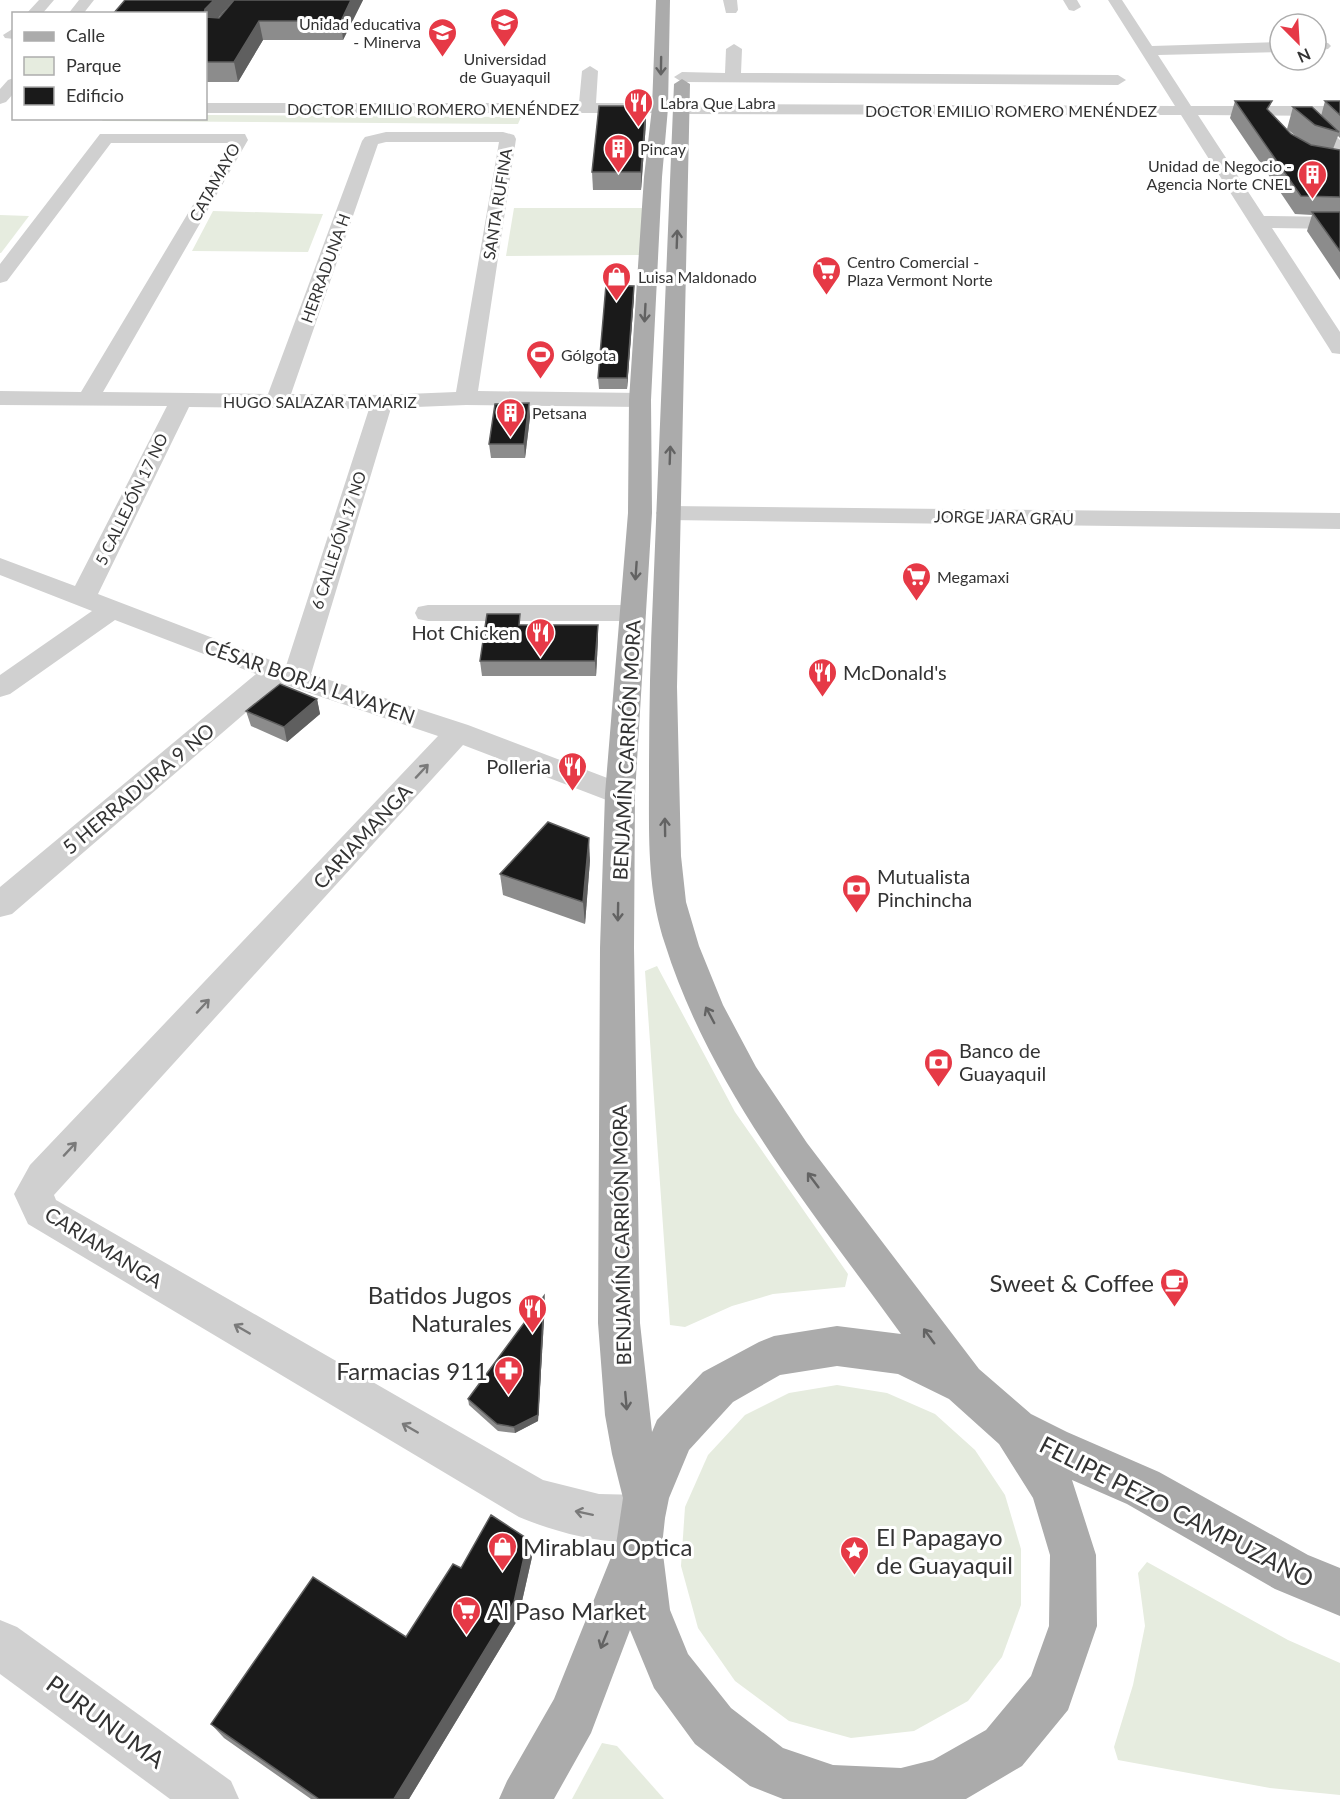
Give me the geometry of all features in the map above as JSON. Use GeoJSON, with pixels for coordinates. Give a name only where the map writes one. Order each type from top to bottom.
{"type":"FeatureCollection","features":[{"type":"Feature","properties":{"kind":"main road","name":"BENJAMÍN CARRIÓN MORA"},"geometry":{"type":"LineString","coordinates":[[663,0],[660,108],[653,177],[640,400],[640,513],[620,794],[617,948],[619,1323],[627,1415],[642,1520],[646,1610],[671,1671],[713,1726],[768,1768],[833,1791],[925,1794]]}},
{"type":"Feature","properties":{"kind":"main road","name":"BENJAMÍN CARRIÓN MORA"},"geometry":{"type":"LineString","coordinates":[[682,68],[663,687],[665,856],[669,902],[682,946],[705,1005],[743,1078],[793,1155],[964,1383]]}},
{"type":"Feature","properties":{"kind":"main road"},"geometry":{"type":"LineString","coordinates":[[525,1799],[573,1715],[673,1435],[718,1387],[774,1356],[837,1346],[902,1354],[964,1383],[1015,1430],[1053,1488],[1073,1555],[1073,1626],[1050,1692],[1004,1748],[925,1794]]}},
{"type":"Feature","properties":{"kind":"main road","name":"FELIPE PEZO CAMPUZANO"},"geometry":{"type":"LineString","coordinates":[[1015,1430],[1143,1488],[1292,1572],[1340,1592]]}},
{"type":"Feature","properties":{"kind":"street"},"geometry":{"type":"LineString","coordinates":[[35,12],[47,0]]}},
{"type":"Feature","properties":{"kind":"street"},"geometry":{"type":"LineString","coordinates":[[77,12],[87,0]]}},
{"type":"Feature","properties":{"kind":"street"},"geometry":{"type":"LineString","coordinates":[[1115,0],[1340,348]]}},
{"type":"Feature","properties":{"kind":"street"},"geometry":{"type":"LineString","coordinates":[[1148,51],[1268,47]]}},
{"type":"Feature","properties":{"kind":"street"},"geometry":{"type":"LineString","coordinates":[[733,77],[734,49]]}},
{"type":"Feature","properties":{"kind":"street"},"geometry":{"type":"LineString","coordinates":[[682,68],[733,77],[1118,80]]}},
{"type":"Feature","properties":{"kind":"street"},"geometry":{"type":"LineString","coordinates":[[587,108],[590,71]]}},
{"type":"Feature","properties":{"kind":"street"},"geometry":{"type":"LineString","coordinates":[[0,99],[12,85]]}},
{"type":"Feature","properties":{"kind":"street"},"geometry":{"type":"LineString","coordinates":[[212,108],[228,90]]}},
{"type":"Feature","properties":{"kind":"street","name":"DOCTOR EMILIO ROMERO MENÉNDEZ"},"geometry":{"type":"LineString","coordinates":[[212,108],[660,108]]}},
{"type":"Feature","properties":{"kind":"street","name":"DOCTOR EMILIO ROMERO MENÉNDEZ"},"geometry":{"type":"LineString","coordinates":[[682,109],[1340,111]]}},
{"type":"Feature","properties":{"kind":"street"},"geometry":{"type":"LineString","coordinates":[[982,110],[988,127]]}},
{"type":"Feature","properties":{"kind":"street"},"geometry":{"type":"LineString","coordinates":[[1273,127],[1274,122],[1281,121],[1340,122]]}},
{"type":"Feature","properties":{"kind":"street"},"geometry":{"type":"LineString","coordinates":[[1310,122],[1337,158]]}},
{"type":"Feature","properties":{"kind":"street","name":"SANTA RUFINA"},"geometry":{"type":"LineString","coordinates":[[377,138],[502,137],[508,139],[466,398]]}},
{"type":"Feature","properties":{"kind":"street","name":"CATAMAYO"},"geometry":{"type":"LineString","coordinates":[[0,277],[106,138],[239,138],[240,140],[89,398]]}},
{"type":"Feature","properties":{"kind":"street","name":"HERRADUNA H"},"geometry":{"type":"LineString","coordinates":[[277,401],[371,141],[377,138]]}},
{"type":"Feature","properties":{"kind":"street"},"geometry":{"type":"LineString","coordinates":[[1258,222],[1340,223]]}},
{"type":"Feature","properties":{"kind":"street","name":"HUGO SALAZAR TAMARIZ"},"geometry":{"type":"LineString","coordinates":[[0,398],[89,398],[181,402],[382,402],[466,398],[640,400]]}},
{"type":"Feature","properties":{"kind":"street","name":"5 CALLEJÓN 17 NO"},"geometry":{"type":"LineString","coordinates":[[83,597],[172,415],[181,402]]}},
{"type":"Feature","properties":{"kind":"street","name":"6 CALLEJÓN 17 NO"},"geometry":{"type":"LineString","coordinates":[[286,675],[382,402]]}},
{"type":"Feature","properties":{"kind":"street","name":"JORGE JARA GRAU"},"geometry":{"type":"LineString","coordinates":[[668,513],[1340,522]]}},
{"type":"Feature","properties":{"kind":"street","name":"CÉSAR BORJA LAVAYEN"},"geometry":{"type":"LineString","coordinates":[[0,566],[286,675],[458,732],[620,794]]}},
{"type":"Feature","properties":{"kind":"street"},"geometry":{"type":"LineString","coordinates":[[0,688],[112,609]]}},
{"type":"Feature","properties":{"kind":"street"},"geometry":{"type":"LineString","coordinates":[[428,613],[633,613]]}},
{"type":"Feature","properties":{"kind":"street","name":"5 HERRADURA 9 NO"},"geometry":{"type":"LineString","coordinates":[[0,905],[286,675]]}},
{"type":"Feature","properties":{"kind":"street","name":"CARIAMANGA"},"geometry":{"type":"LineString","coordinates":[[458,732],[44,1177],[34,1194],[42,1212],[535,1501],[599,1517],[642,1520]]}},
{"type":"Feature","properties":{"kind":"street","name":"PURUNUMA"},"geometry":{"type":"LineString","coordinates":[[0,1644],[213,1799]]}},
{"type":"Feature","properties":{"kind":"green space"},"geometry":{"type":"Polygon","coordinates":[[[207,115],[521,117],[518,124],[102,121],[207,120],[207,115]]]}},
{"type":"Feature","properties":{"kind":"green space"},"geometry":{"type":"Polygon","coordinates":[[[514,208],[646,208],[639,255],[506,256],[514,208]]]}},
{"type":"Feature","properties":{"kind":"green space"},"geometry":{"type":"Polygon","coordinates":[[[213,211],[323,214],[308,252],[192,251],[213,211]]]}},
{"type":"Feature","properties":{"kind":"green space"},"geometry":{"type":"Polygon","coordinates":[[[0,215],[29,216],[1,253],[0,253],[0,215]]]}},
{"type":"Feature","properties":{"kind":"green space"},"geometry":{"type":"Polygon","coordinates":[[[657,966],[735,1112],[848,1274],[845,1287],[773,1294],[732,1306],[685,1327],[670,1325],[645,971],[657,966]]]}},
{"type":"Feature","properties":{"kind":"green space"},"geometry":{"type":"Polygon","coordinates":[[[837,1385],[887,1393],[935,1414],[975,1450],[1005,1495],[1021,1549],[1021,1605],[1002,1657],[968,1701],[914,1731],[851,1738],[789,1721],[735,1681],[698,1628],[681,1566],[685,1507],[708,1455],[745,1415],[789,1393],[837,1385]]]}},
{"type":"Feature","properties":{"kind":"green space"},"geometry":{"type":"Polygon","coordinates":[[[1147,1562],[1288,1640],[1340,1663],[1340,1795],[1270,1788],[1118,1760],[1114,1747],[1133,1685],[1145,1626],[1138,1573],[1147,1562]]]}},
{"type":"Feature","properties":{"kind":"green space"},"geometry":{"type":"Polygon","coordinates":[[[602,1743],[617,1746],[664,1799],[572,1799],[602,1743]]]}},
{"type":"Feature","properties":{"kind":"building"},"geometry":{"type":"Polygon","coordinates":[[[125,0],[214,0],[204,12],[115,12],[125,0]]]}},
{"type":"Feature","properties":{"kind":"building"},"geometry":{"type":"Polygon","coordinates":[[[234,0],[351,0],[341,21],[259,21],[234,62],[207,62],[207,17],[219,18],[234,0]]]}},
{"type":"Feature","properties":{"kind":"building"},"geometry":{"type":"Polygon","coordinates":[[[1235,101],[1272,101],[1267,109],[1291,134],[1311,145],[1340,150],[1340,197],[1301,196],[1235,101]]]}},
{"type":"Feature","properties":{"kind":"building"},"geometry":{"type":"Polygon","coordinates":[[[1325,101],[1340,101],[1340,115],[1325,101]]]}},
{"type":"Feature","properties":{"kind":"building"},"geometry":{"type":"Polygon","coordinates":[[[599,106],[646,106],[641,172],[592,172],[599,106]]]}},
{"type":"Feature","properties":{"kind":"building"},"geometry":{"type":"Polygon","coordinates":[[[1293,107],[1312,107],[1339,132],[1315,125],[1293,107]]]}},
{"type":"Feature","properties":{"kind":"building"},"geometry":{"type":"Polygon","coordinates":[[[1312,212],[1340,212],[1340,251],[1312,212]]]}},
{"type":"Feature","properties":{"kind":"building"},"geometry":{"type":"Polygon","coordinates":[[[606,285],[634,286],[627,378],[598,378],[606,285]]]}},
{"type":"Feature","properties":{"kind":"building"},"geometry":{"type":"Polygon","coordinates":[[[529,403],[524,444],[489,444],[495,404],[529,403]]]}},
{"type":"Feature","properties":{"kind":"building"},"geometry":{"type":"Polygon","coordinates":[[[487,614],[520,614],[519,625],[598,625],[595,661],[480,661],[487,614]]]}},
{"type":"Feature","properties":{"kind":"building"},"geometry":{"type":"Polygon","coordinates":[[[280,684],[317,699],[284,727],[246,711],[280,684]]]}},
{"type":"Feature","properties":{"kind":"building"},"geometry":{"type":"Polygon","coordinates":[[[548,822],[589,838],[583,902],[500,874],[548,822]]]}},
{"type":"Feature","properties":{"kind":"building"},"geometry":{"type":"Polygon","coordinates":[[[544,1296],[538,1415],[514,1427],[497,1424],[468,1399],[544,1296]]]}},
{"type":"Feature","properties":{"kind":"building"},"geometry":{"type":"Polygon","coordinates":[[[491,1515],[528,1539],[514,1602],[394,1799],[319,1799],[211,1724],[313,1577],[406,1637],[453,1564],[461,1568],[491,1515]]]}},
{"type":"Feature","properties":{"kind":"place","name":"Universidad de Guayaquil"},"geometry":{"type":"Point","coordinates":[505,48]}},
{"type":"Feature","properties":{"kind":"place","name":"Unidad educativa - Minerva"},"geometry":{"type":"Point","coordinates":[442,58]}},
{"type":"Feature","properties":{"kind":"place","name":"Labra Que Labra"},"geometry":{"type":"Point","coordinates":[639,128]}},
{"type":"Feature","properties":{"kind":"place","name":"Pincay"},"geometry":{"type":"Point","coordinates":[619,174]}},
{"type":"Feature","properties":{"kind":"place","name":"Unidad de Negocio - Agencia Norte CNEL"},"geometry":{"type":"Point","coordinates":[1313,200]}},
{"type":"Feature","properties":{"kind":"place","name":"Centro Comercial - Plaza Vermont Norte"},"geometry":{"type":"Point","coordinates":[826,296]}},
{"type":"Feature","properties":{"kind":"place","name":"Luisa Maldonado"},"geometry":{"type":"Point","coordinates":[617,302]}},
{"type":"Feature","properties":{"kind":"place","name":"Gólgota"},"geometry":{"type":"Point","coordinates":[540,380]}},
{"type":"Feature","properties":{"kind":"place","name":"Petsana"},"geometry":{"type":"Point","coordinates":[511,438]}},
{"type":"Feature","properties":{"kind":"place","name":"Megamaxi"},"geometry":{"type":"Point","coordinates":[916,602]}},
{"type":"Feature","properties":{"kind":"place","name":"Hot Chicken"},"geometry":{"type":"Point","coordinates":[541,658]}},
{"type":"Feature","properties":{"kind":"place","name":"McDonald's"},"geometry":{"type":"Point","coordinates":[822,698]}},
{"type":"Feature","properties":{"kind":"place","name":"Polleria"},"geometry":{"type":"Point","coordinates":[572,792]}},
{"type":"Feature","properties":{"kind":"place","name":"Mutualista Pinchincha"},"geometry":{"type":"Point","coordinates":[856,914]}},
{"type":"Feature","properties":{"kind":"place","name":"Banco de Guayaquil"},"geometry":{"type":"Point","coordinates":[938,1088]}},
{"type":"Feature","properties":{"kind":"place","name":"Sweet & Coffee"},"geometry":{"type":"Point","coordinates":[1175,1308]}},
{"type":"Feature","properties":{"kind":"place","name":"Batidos Jugos Naturales"},"geometry":{"type":"Point","coordinates":[533,1334]}},
{"type":"Feature","properties":{"kind":"place","name":"Farmacias 911"},"geometry":{"type":"Point","coordinates":[509,1396]}},
{"type":"Feature","properties":{"kind":"place","name":"Mirablau Optica"},"geometry":{"type":"Point","coordinates":[502,1572]}},
{"type":"Feature","properties":{"kind":"place","name":"El Papagayo de Guayaquil"},"geometry":{"type":"Point","coordinates":[855,1576]}},
{"type":"Feature","properties":{"kind":"place","name":"Al Paso Market"},"geometry":{"type":"Point","coordinates":[466,1636]}}]}
